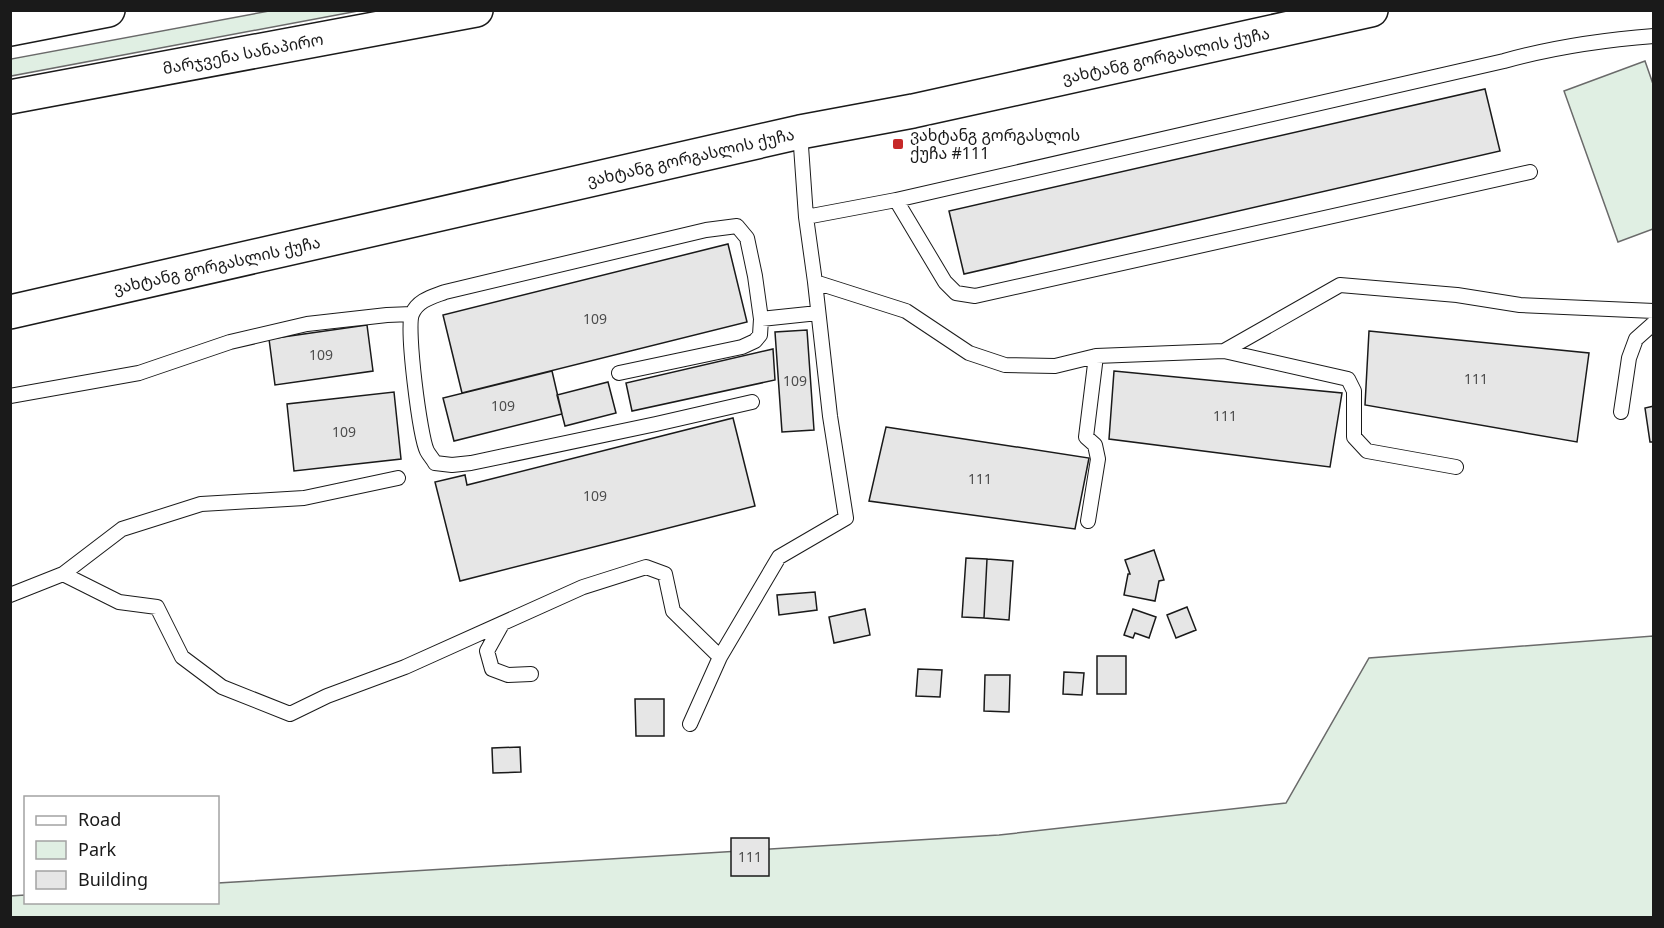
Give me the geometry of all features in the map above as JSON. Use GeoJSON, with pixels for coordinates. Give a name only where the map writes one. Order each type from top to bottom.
{"type":"FeatureCollection","features":[{"type":"Feature","properties":{"kind":"main road"},"geometry":{"type":"LineString","coordinates":[[10,28],[108,10]]}},
{"type":"Feature","properties":{"kind":"main road","name":"მარჯვენა სანაპირო"},"geometry":{"type":"LineString","coordinates":[[10,97],[476,10]]}},
{"type":"Feature","properties":{"kind":"main road","name":"ვახტანგ გორგასლის ქუჩა"},"geometry":{"type":"LineString","coordinates":[[10,312],[800,132],[913,111],[1371,10]]}},
{"type":"Feature","properties":{"kind":"lane"},"geometry":{"type":"LineString","coordinates":[[806,218],[896,200],[1547,49],[1587,42],[1653,36]]}},
{"type":"Feature","properties":{"kind":"lane"},"geometry":{"type":"LineString","coordinates":[[690,724],[720,657],[779,557],[846,518],[830,416],[806,218],[800,132]]}},
{"type":"Feature","properties":{"kind":"lane"},"geometry":{"type":"LineString","coordinates":[[896,200],[945,282],[956,293],[975,296],[1530,172]]}},
{"type":"Feature","properties":{"kind":"lane"},"geometry":{"type":"LineString","coordinates":[[619,373],[742,347],[755,341],[760,335],[761,319],[747,238],[737,226],[706,230],[445,292],[422,300],[412,314],[410,336],[417,402],[426,450],[435,463],[452,465],[471,463],[752,402]]}},
{"type":"Feature","properties":{"kind":"lane"},"geometry":{"type":"LineString","coordinates":[[815,282],[906,311],[969,353],[1005,365],[1055,366],[1096,356],[1224,351],[1348,379],[1354,391],[1354,437],[1367,451],[1456,467]]}},
{"type":"Feature","properties":{"kind":"lane"},"geometry":{"type":"LineString","coordinates":[[1224,351],[1340,285],[1457,296],[1520,305],[1653,311]]}},
{"type":"Feature","properties":{"kind":"lane"},"geometry":{"type":"LineString","coordinates":[[761,319],[818,313]]}},
{"type":"Feature","properties":{"kind":"lane"},"geometry":{"type":"LineString","coordinates":[[10,396],[138,374],[231,342],[307,324],[412,314]]}},
{"type":"Feature","properties":{"kind":"lane"},"geometry":{"type":"LineString","coordinates":[[1621,412],[1629,358],[1636,339],[1653,323]]}},
{"type":"Feature","properties":{"kind":"lane"},"geometry":{"type":"LineString","coordinates":[[1088,521],[1098,459],[1095,444],[1086,437],[1096,356]]}},
{"type":"Feature","properties":{"kind":"lane"},"geometry":{"type":"LineString","coordinates":[[10,595],[63,574],[122,529],[201,504],[304,498],[398,478]]}},
{"type":"Feature","properties":{"kind":"lane"},"geometry":{"type":"LineString","coordinates":[[63,574],[119,602],[157,607],[182,657],[222,687],[291,714],[327,696],[405,667],[582,587],[646,567],[664,574],[673,611],[720,657]]}},
{"type":"Feature","properties":{"kind":"lane"},"geometry":{"type":"LineString","coordinates":[[502,624],[487,651],[492,669],[508,675],[531,674]]}},
{"type":"Feature","properties":{"kind":"green space"},"geometry":{"type":"Polygon","coordinates":[[[269,11],[358,11],[11,76],[11,59],[269,11]]]}},
{"type":"Feature","properties":{"kind":"green space"},"geometry":{"type":"Polygon","coordinates":[[[1645,61],[1653,84],[1653,229],[1618,242],[1564,91],[1645,61]]]}},
{"type":"Feature","properties":{"kind":"green space"},"geometry":{"type":"Polygon","coordinates":[[[1653,636],[1653,917],[11,918],[10,896],[24,895],[24,904],[219,904],[219,883],[999,835],[1286,803],[1369,658],[1653,636]]]}},
{"type":"Feature","properties":{"kind":"building"},"geometry":{"type":"Polygon","coordinates":[[[1485,89],[1500,151],[964,274],[949,211],[1485,89]]]}},
{"type":"Feature","properties":{"kind":"building"},"geometry":{"type":"Polygon","coordinates":[[[728,244],[747,322],[462,393],[443,315],[728,244]]]}},
{"type":"Feature","properties":{"kind":"building"},"geometry":{"type":"Polygon","coordinates":[[[367,325],[373,371],[275,385],[269,339],[367,325]]]}},
{"type":"Feature","properties":{"kind":"building"},"geometry":{"type":"Polygon","coordinates":[[[807,330],[814,430],[782,432],[775,332],[807,330]]]}},
{"type":"Feature","properties":{"kind":"building"},"geometry":{"type":"Polygon","coordinates":[[[1369,331],[1589,353],[1577,442],[1365,405],[1369,331]]]}},
{"type":"Feature","properties":{"kind":"building"},"geometry":{"type":"Polygon","coordinates":[[[773,349],[775,380],[632,411],[626,383],[773,349]]]}},
{"type":"Feature","properties":{"kind":"building"},"geometry":{"type":"Polygon","coordinates":[[[552,371],[562,414],[454,441],[443,398],[552,371]]]}},
{"type":"Feature","properties":{"kind":"building"},"geometry":{"type":"Polygon","coordinates":[[[1114,371],[1342,393],[1330,467],[1109,439],[1114,371]]]}},
{"type":"Feature","properties":{"kind":"building"},"geometry":{"type":"Polygon","coordinates":[[[608,382],[616,413],[565,426],[557,395],[608,382]]]}},
{"type":"Feature","properties":{"kind":"building"},"geometry":{"type":"Polygon","coordinates":[[[394,392],[401,459],[294,471],[287,404],[394,392]]]}},
{"type":"Feature","properties":{"kind":"building"},"geometry":{"type":"Polygon","coordinates":[[[1654,406],[1654,442],[1650,442],[1645,408],[1654,406]]]}},
{"type":"Feature","properties":{"kind":"building"},"geometry":{"type":"Polygon","coordinates":[[[733,418],[755,506],[460,581],[435,482],[465,475],[467,485],[733,418]]]}},
{"type":"Feature","properties":{"kind":"building"},"geometry":{"type":"Polygon","coordinates":[[[886,427],[1089,458],[1075,529],[869,501],[886,427]]]}},
{"type":"Feature","properties":{"kind":"building"},"geometry":{"type":"Polygon","coordinates":[[[1154,550],[1164,580],[1159,581],[1155,601],[1124,595],[1128,574],[1130,574],[1125,560],[1154,550]]]}},
{"type":"Feature","properties":{"kind":"building"},"geometry":{"type":"Polygon","coordinates":[[[966,558],[987,559],[984,618],[962,617],[966,558]]]}},
{"type":"Feature","properties":{"kind":"building"},"geometry":{"type":"Polygon","coordinates":[[[987,559],[1013,561],[1009,620],[984,618],[987,559]]]}},
{"type":"Feature","properties":{"kind":"building"},"geometry":{"type":"Polygon","coordinates":[[[815,592],[817,610],[779,615],[777,595],[815,592]]]}},
{"type":"Feature","properties":{"kind":"building"},"geometry":{"type":"Polygon","coordinates":[[[1187,607],[1196,630],[1176,638],[1167,615],[1187,607]]]}},
{"type":"Feature","properties":{"kind":"building"},"geometry":{"type":"Polygon","coordinates":[[[865,609],[870,635],[834,643],[829,617],[865,609]]]}},
{"type":"Feature","properties":{"kind":"building"},"geometry":{"type":"Polygon","coordinates":[[[1133,609],[1156,617],[1149,638],[1135,633],[1133,638],[1124,635],[1133,609]]]}},
{"type":"Feature","properties":{"kind":"building"},"geometry":{"type":"Polygon","coordinates":[[[1097,656],[1126,656],[1126,694],[1097,694],[1097,656]]]}},
{"type":"Feature","properties":{"kind":"building"},"geometry":{"type":"Polygon","coordinates":[[[918,669],[942,670],[940,697],[916,696],[918,669]]]}},
{"type":"Feature","properties":{"kind":"building"},"geometry":{"type":"Polygon","coordinates":[[[1064,672],[1084,673],[1082,695],[1063,694],[1064,672]]]}},
{"type":"Feature","properties":{"kind":"building"},"geometry":{"type":"Polygon","coordinates":[[[985,675],[1010,675],[1009,712],[984,711],[985,675]]]}},
{"type":"Feature","properties":{"kind":"building"},"geometry":{"type":"Polygon","coordinates":[[[635,699],[664,699],[664,736],[636,736],[635,699]]]}},
{"type":"Feature","properties":{"kind":"building"},"geometry":{"type":"Polygon","coordinates":[[[520,747],[521,772],[493,773],[492,748],[520,747]]]}},
{"type":"Feature","properties":{"kind":"building"},"geometry":{"type":"Polygon","coordinates":[[[731,838],[769,838],[769,876],[731,876],[731,838]]]}},
{"type":"Feature","properties":{"kind":"place","name":"ვახტანგ გორგასლის ქუჩა #111"},"geometry":{"type":"Point","coordinates":[898,144]}}]}
